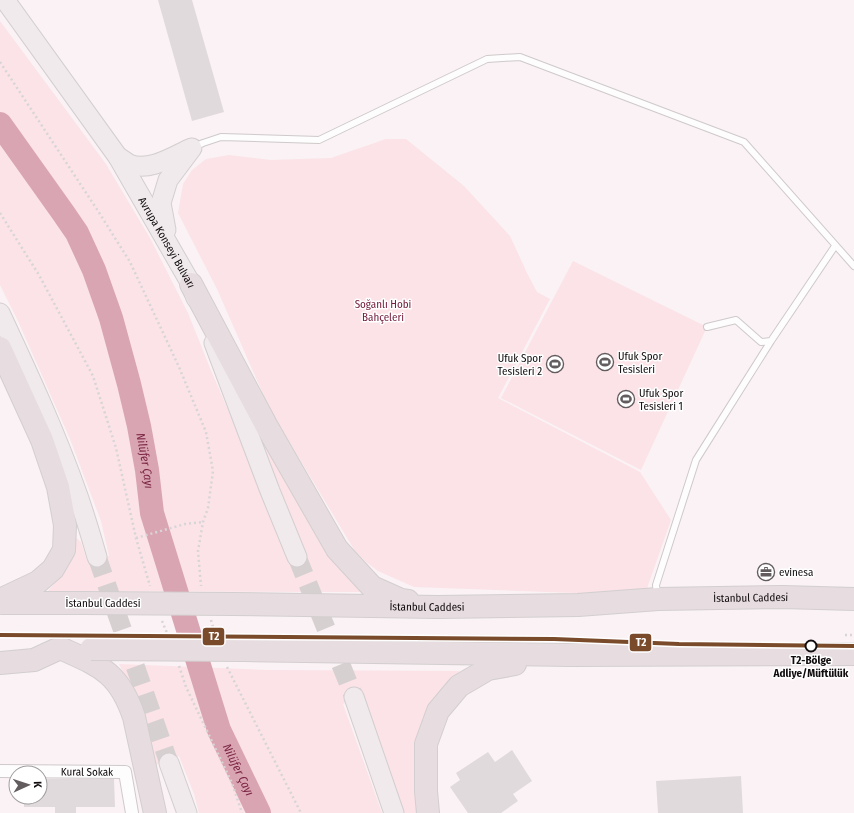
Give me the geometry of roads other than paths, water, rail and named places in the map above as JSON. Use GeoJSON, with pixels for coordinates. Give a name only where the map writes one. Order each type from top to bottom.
{"type":"FeatureCollection","features":[{"type":"Feature","properties":{"kind":"highway"},"geometry":{"type":"LineString","coordinates":[[191,284],[266,425],[320,522],[337,549],[372,587],[402,600],[438,607]]}},
{"type":"Feature","properties":{"kind":"highway"},"geometry":{"type":"LineString","coordinates":[[0,348],[42,440],[58,487],[65,525],[64,550],[53,570],[38,582],[0,602]]}},
{"type":"Feature","properties":{"kind":"highway","name":"İstanbul Caddesi"},"geometry":{"type":"LineString","coordinates":[[0,602],[438,607],[578,605],[658,599],[783,597],[854,599]]}},
{"type":"Feature","properties":{"kind":"highway"},"geometry":{"type":"LineString","coordinates":[[0,648],[570,655],[850,644]]}},
{"type":"Feature","properties":{"kind":"highway"},"geometry":{"type":"LineString","coordinates":[[0,663],[34,660],[60,648],[92,662],[106,671],[122,690],[129,702],[134,717],[155,813]]}},
{"type":"Feature","properties":{"kind":"highway"},"geometry":{"type":"LineString","coordinates":[[428,813],[426,791],[426,744],[438,711],[459,686],[488,668],[570,655]]}},
{"type":"Feature","properties":{"kind":"main road","name":"Avrupa Konseyi Bulvarı"},"geometry":{"type":"LineString","coordinates":[[5,0],[118,157],[191,284],[270,491],[297,557]]}},
{"type":"Feature","properties":{"kind":"main road"},"geometry":{"type":"LineString","coordinates":[[0,3],[26,30]]}},
{"type":"Feature","properties":{"kind":"main road"},"geometry":{"type":"LineString","coordinates":[[118,157],[130,164],[147,166],[166,160],[192,148]]}},
{"type":"Feature","properties":{"kind":"main road"},"geometry":{"type":"LineString","coordinates":[[167,242],[162,203],[168,180],[192,148]]}},
{"type":"Feature","properties":{"kind":"main road"},"geometry":{"type":"LineString","coordinates":[[0,313],[54,432],[78,495],[97,557]]}},
{"type":"Feature","properties":{"kind":"main road"},"geometry":{"type":"LineString","coordinates":[[354,697],[394,813]]}},
{"type":"Feature","properties":{"kind":"main road"},"geometry":{"type":"LineString","coordinates":[[168,762],[186,813]]}},
{"type":"Feature","properties":{"kind":"street","name":"Kural Sokak"},"geometry":{"type":"LineString","coordinates":[[0,771],[125,772],[132,813]]}},
{"type":"Feature","properties":{"kind":"lane"},"geometry":{"type":"LineString","coordinates":[[192,148],[203,142],[221,137],[318,140],[487,59],[520,57],[744,142],[854,266]]}},
{"type":"Feature","properties":{"kind":"lane"},"geometry":{"type":"LineString","coordinates":[[658,599],[656,585],[696,460],[771,341],[835,246]]}},
{"type":"Feature","properties":{"kind":"lane"},"geometry":{"type":"LineString","coordinates":[[707,326],[736,320],[760,342],[771,341]]}},
{"type":"Feature","properties":{"kind":"waterway","name":"Nilüfer Çayı"},"geometry":{"type":"LineString","coordinates":[[0,124],[77,233],[94,270],[111,318],[129,384],[147,470],[152,513],[219,730],[259,813]]}},
{"type":"Feature","properties":{"kind":"tunnel"},"geometry":{"type":"LineString","coordinates":[[97,557],[169,763]]}},
{"type":"Feature","properties":{"kind":"tunnel"},"geometry":{"type":"LineString","coordinates":[[297,557],[354,697]]}},
{"type":"Feature","properties":{"kind":"place","name":"Ufuk Spor Tesisleri"},"geometry":{"type":"Point","coordinates":[605,362]}},
{"type":"Feature","properties":{"kind":"place","name":"Ufuk Spor Tesisleri 2"},"geometry":{"type":"Point","coordinates":[555,364]}},
{"type":"Feature","properties":{"kind":"place","name":"Ufuk Spor Tesisleri 1"},"geometry":{"type":"Point","coordinates":[626,399]}},
{"type":"Feature","properties":{"kind":"place","name":"evinesa"},"geometry":{"type":"Point","coordinates":[766,572]}},
{"type":"Feature","properties":{"kind":"place","name":"T2-Bölge Adliye/Müftülük"},"geometry":{"type":"Point","coordinates":[811,646]}},
{"type":"Feature","properties":{"kind":"park label","name":"Soğanlı Hobi Bahçeleri"},"geometry":{"type":"Point","coordinates":[383,310]}}]}
